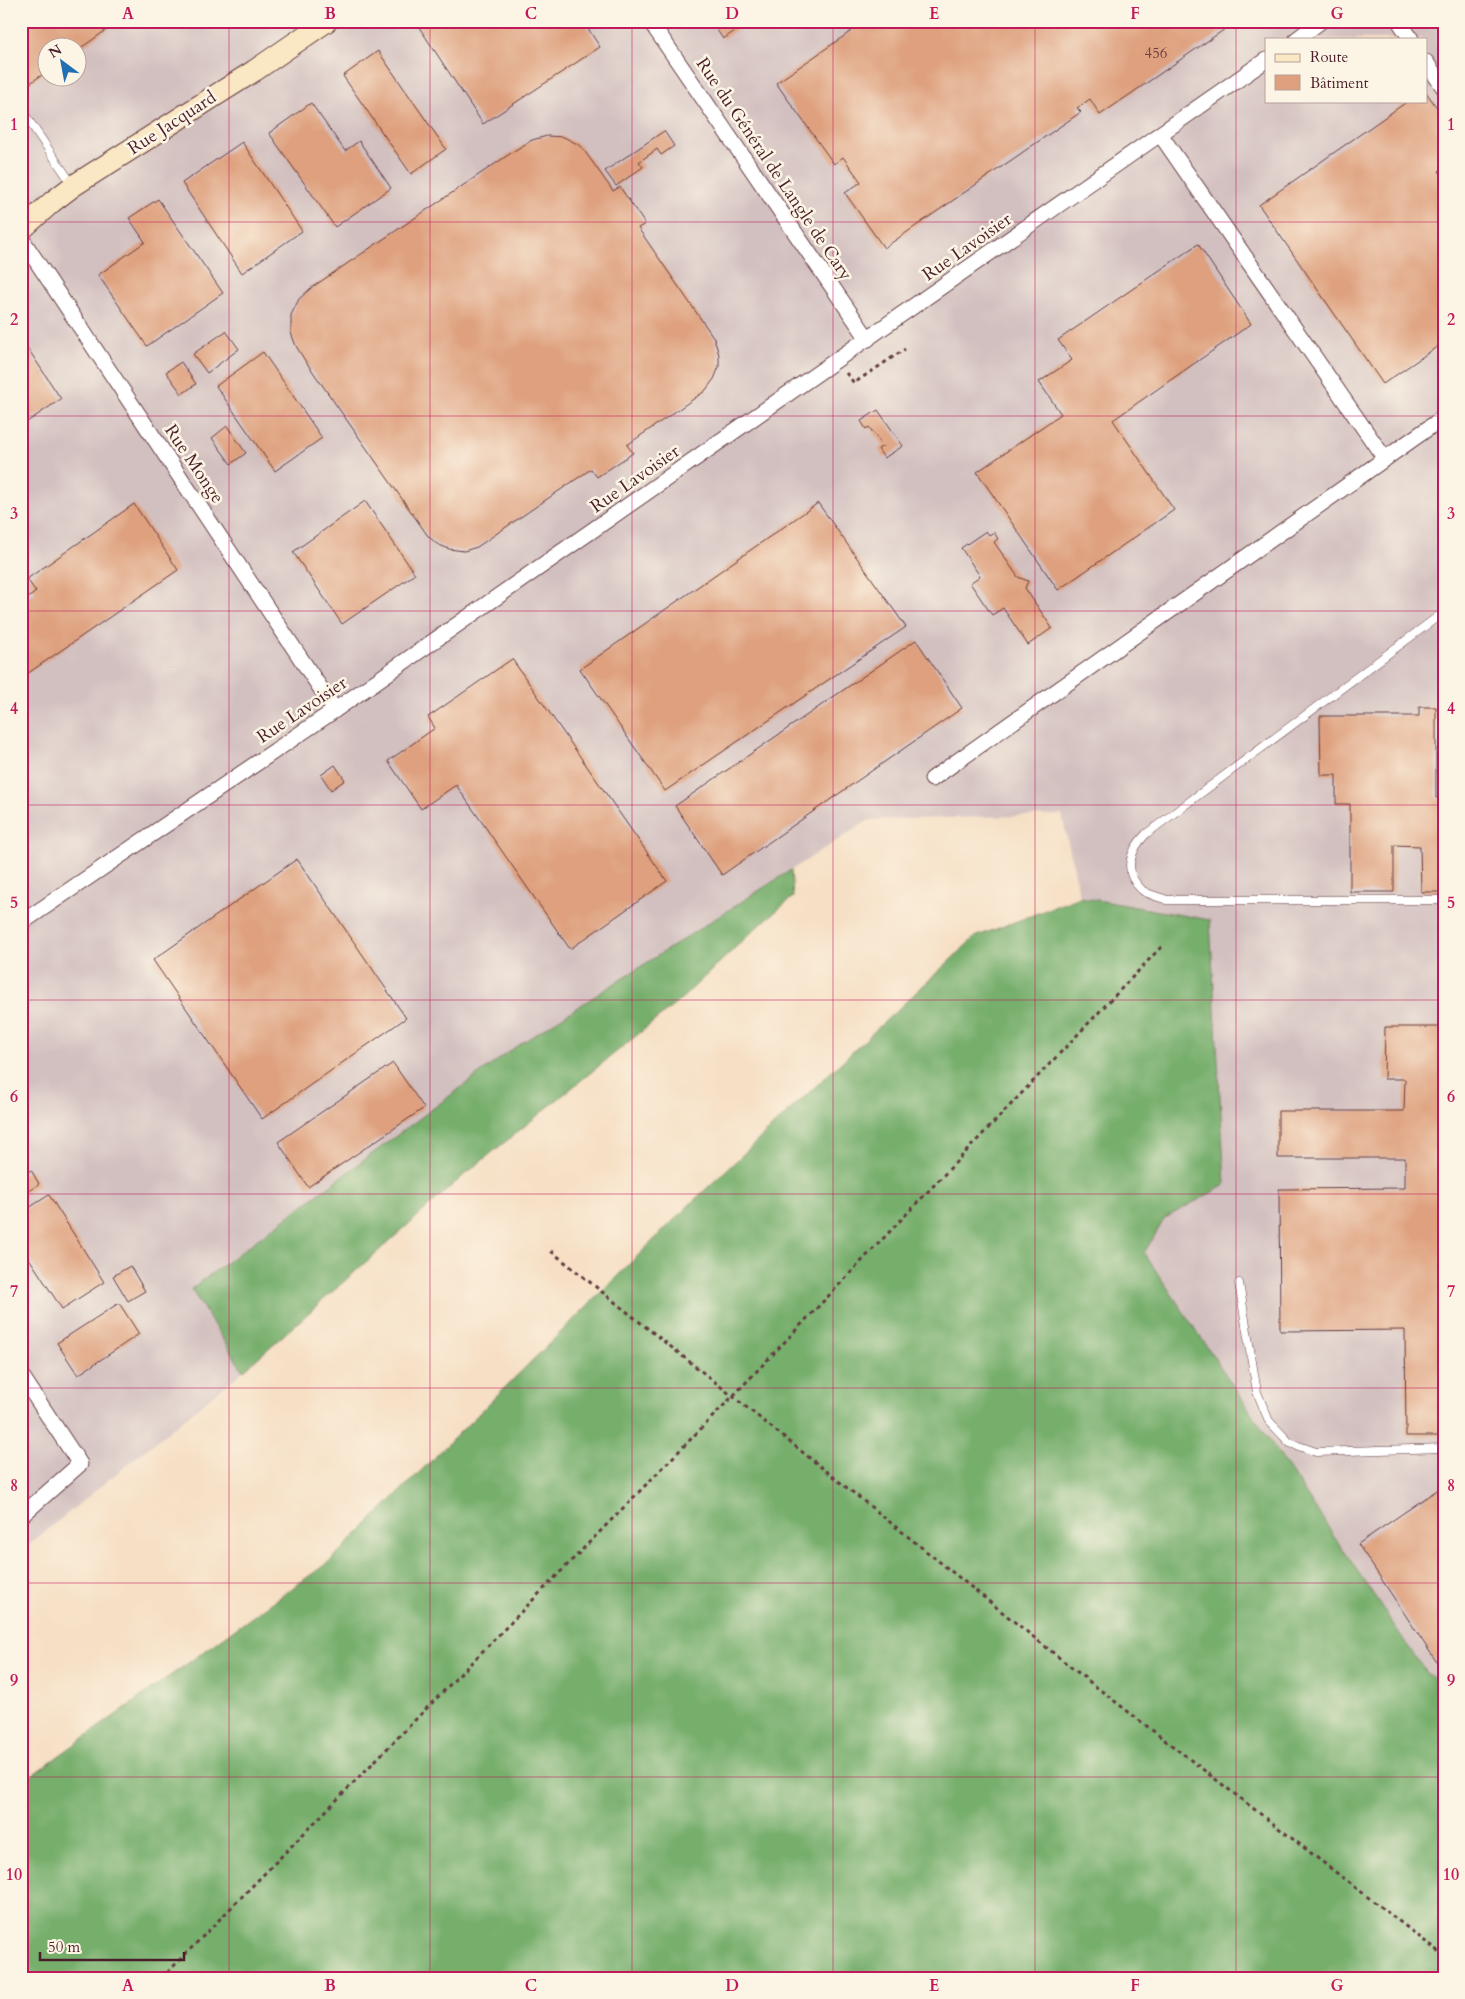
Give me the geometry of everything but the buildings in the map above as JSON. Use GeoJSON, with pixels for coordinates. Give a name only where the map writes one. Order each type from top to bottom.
{"type":"FeatureCollection","features":[{"type":"Feature","properties":{"kind":"street","name":"Rue Jacquard"},"geometry":{"type":"LineString","coordinates":[[21,230],[73,186],[254,71],[327,21]]}},
{"type":"Feature","properties":{"kind":"street","name":"Rue du Général de Langle de Cary"},"geometry":{"type":"LineString","coordinates":[[650,21],[868,338]]}},
{"type":"Feature","properties":{"kind":"street"},"geometry":{"type":"LineString","coordinates":[[1297,38],[1321,21]]}},
{"type":"Feature","properties":{"kind":"street"},"geometry":{"type":"LineString","coordinates":[[1399,21],[1410,38]]}},
{"type":"Feature","properties":{"kind":"street","name":"Rue Lavoisier"},"geometry":{"type":"LineString","coordinates":[[21,923],[335,710],[1265,61]]}},
{"type":"Feature","properties":{"kind":"street"},"geometry":{"type":"LineString","coordinates":[[1428,65],[1444,88]]}},
{"type":"Feature","properties":{"kind":"street"},"geometry":{"type":"LineString","coordinates":[[1160,134],[1385,459]]}},
{"type":"Feature","properties":{"kind":"street","name":"Rue Monge"},"geometry":{"type":"LineString","coordinates":[[21,238],[335,710]]}},
{"type":"Feature","properties":{"kind":"street"},"geometry":{"type":"LineString","coordinates":[[932,779],[1444,417]]}},
{"type":"Feature","properties":{"kind":"street"},"geometry":{"type":"LineString","coordinates":[[21,1375],[80,1464],[21,1516]]}},
{"type":"Feature","properties":{"kind":"lane"},"geometry":{"type":"LineString","coordinates":[[21,109],[73,186]]}},
{"type":"Feature","properties":{"kind":"lane"},"geometry":{"type":"LineString","coordinates":[[1444,612],[1146,834],[1136,844],[1130,859],[1135,881],[1143,891],[1167,900],[1444,900]]}},
{"type":"Feature","properties":{"kind":"lane"},"geometry":{"type":"LineString","coordinates":[[1239,1283],[1257,1392],[1269,1421],[1290,1443],[1316,1452],[1444,1448]]}},
{"type":"Feature","properties":{"kind":"path"},"geometry":{"type":"LineString","coordinates":[[837,360],[854,383],[905,349]]}},
{"type":"Feature","properties":{"kind":"path"},"geometry":{"type":"LineString","coordinates":[[162,1978],[733,1396],[1163,945]]}},
{"type":"Feature","properties":{"kind":"path"},"geometry":{"type":"LineString","coordinates":[[551,1251],[1086,1679],[1444,1956]]}},
{"type":"Feature","properties":{"kind":"path"},"geometry":{"type":"LineString","coordinates":[[1439,1978],[1444,1972]]}},
{"type":"Feature","properties":{"kind":"shaded area"},"geometry":{"type":"Polygon","coordinates":[[[21,21],[1444,21],[1444,1683],[1426,1673],[1144,1253],[1165,1218],[1225,1185],[1209,920],[1080,897],[1062,815],[869,820],[514,1048],[192,1289],[243,1371],[21,1551],[21,21]]]}},
{"type":"Feature","properties":{"kind":"green space"},"geometry":{"type":"Polygon","coordinates":[[[791,870],[793,897],[756,928],[678,1002],[463,1176],[243,1371],[191,1289],[514,1048],[791,870]]]}},
{"type":"Feature","properties":{"kind":"green space"},"geometry":{"type":"Polygon","coordinates":[[[1080,897],[1210,920],[1225,1185],[1165,1218],[1144,1253],[1426,1673],[1444,1683],[1444,1978],[21,1978],[21,1783],[330,1561],[689,1205],[975,937],[1080,897]]]}}]}
